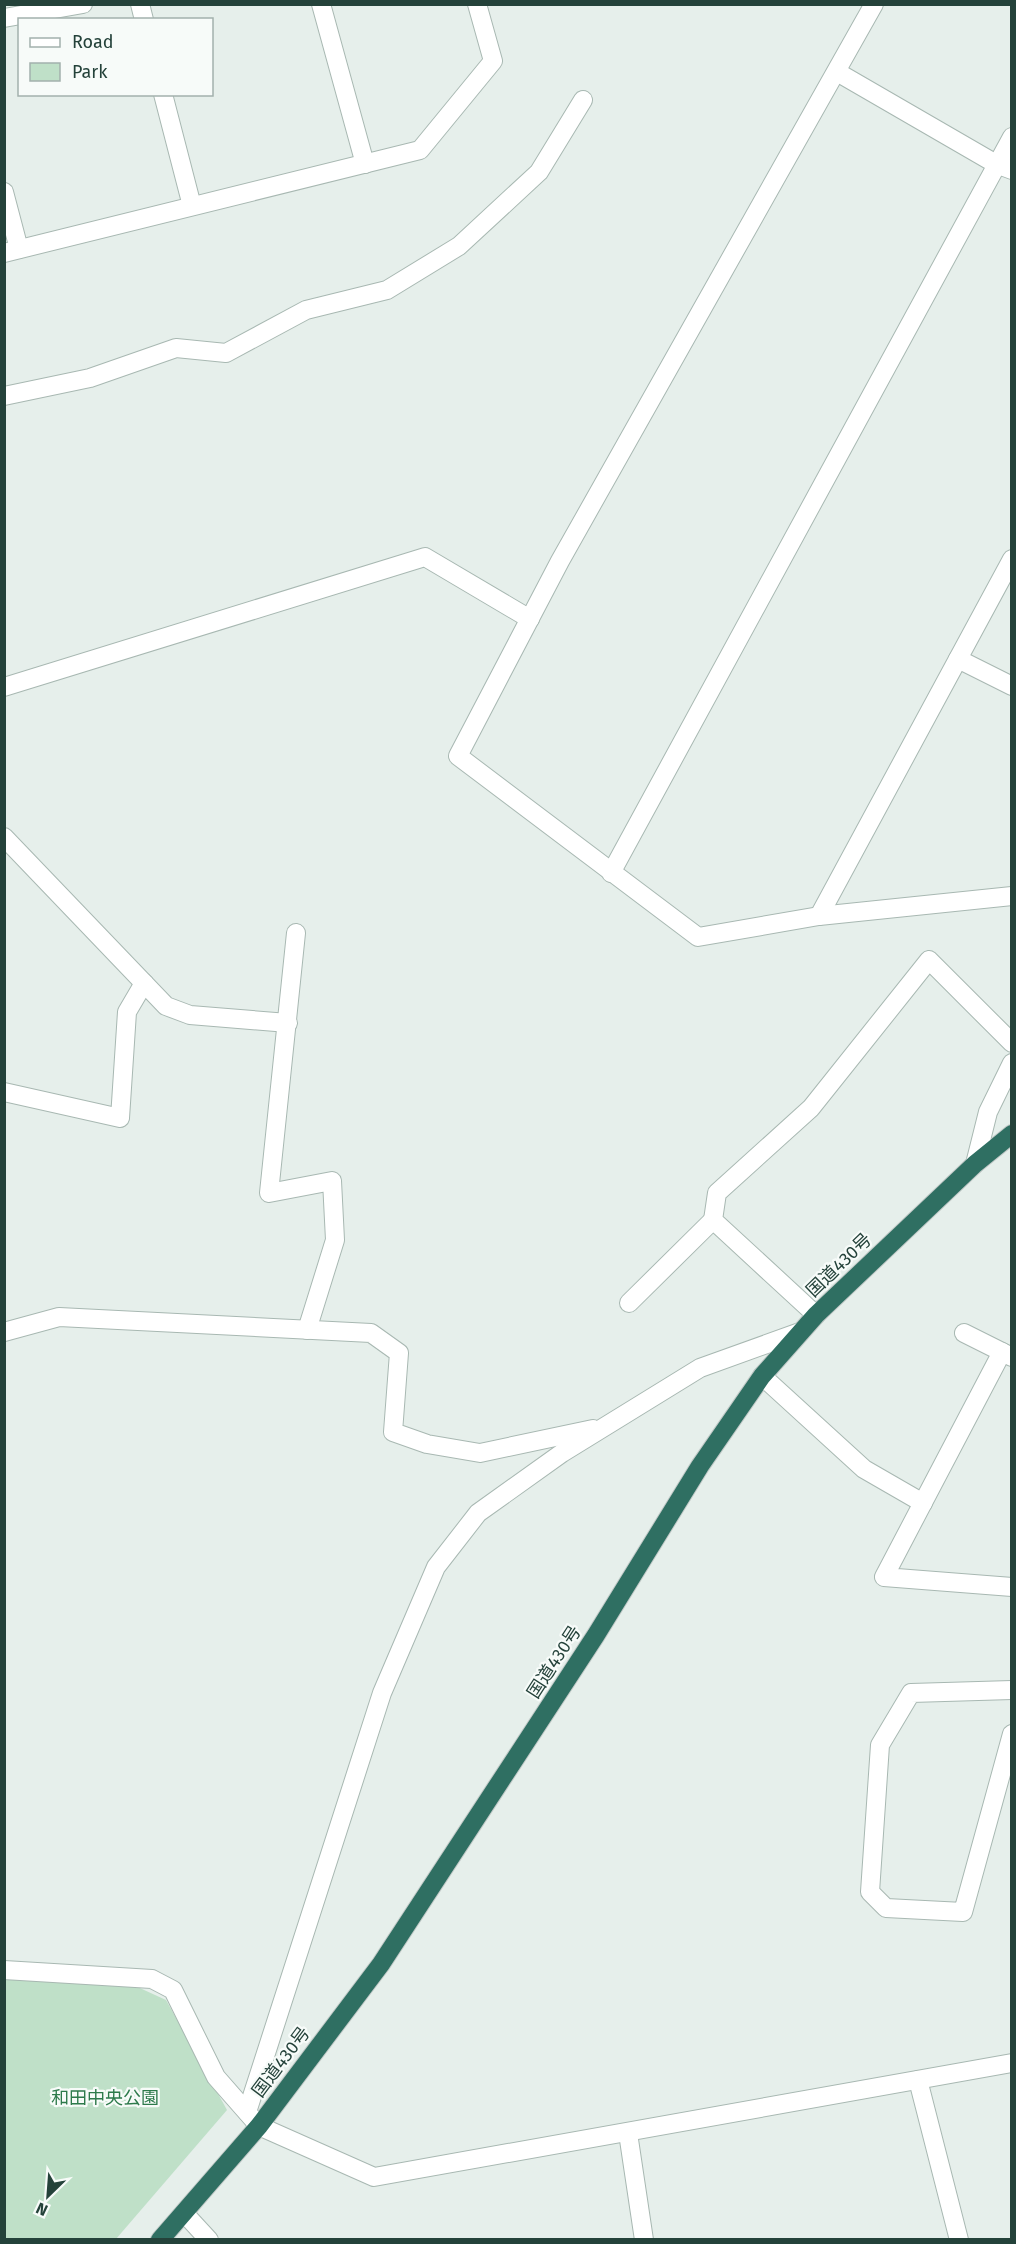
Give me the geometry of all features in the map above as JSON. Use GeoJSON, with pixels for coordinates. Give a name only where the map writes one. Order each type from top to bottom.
{"type":"FeatureCollection","features":[{"type":"Feature","properties":{"kind":"highway","name":"国道430号"},"geometry":{"type":"LineString","coordinates":[[160,2240],[259,2127],[381,1964],[596,1635],[700,1466],[762,1376],[816,1315],[975,1164],[1011,1134]]}},
{"type":"Feature","properties":{"kind":"street"},"geometry":{"type":"LineString","coordinates":[[4,18],[83,4]]}},
{"type":"Feature","properties":{"kind":"street"},"geometry":{"type":"LineString","coordinates":[[321,4],[365,164]]}},
{"type":"Feature","properties":{"kind":"street"},"geometry":{"type":"LineString","coordinates":[[4,192],[12,251],[420,150],[493,60],[477,4]]}},
{"type":"Feature","properties":{"kind":"street"},"geometry":{"type":"LineString","coordinates":[[874,4],[530,619],[458,756],[698,937],[819,916],[1011,896]]}},
{"type":"Feature","properties":{"kind":"street"},"geometry":{"type":"LineString","coordinates":[[837,72],[1004,167]]}},
{"type":"Feature","properties":{"kind":"street"},"geometry":{"type":"LineString","coordinates":[[164,96],[192,206]]}},
{"type":"Feature","properties":{"kind":"street"},"geometry":{"type":"LineString","coordinates":[[4,396],[90,378],[176,348],[226,353],[306,310],[387,290],[459,246],[539,172],[583,100]]}},
{"type":"Feature","properties":{"kind":"street"},"geometry":{"type":"LineString","coordinates":[[611,873],[1004,167],[1011,137]]}},
{"type":"Feature","properties":{"kind":"street"},"geometry":{"type":"LineString","coordinates":[[4,687],[425,557],[530,619]]}},
{"type":"Feature","properties":{"kind":"street"},"geometry":{"type":"LineString","coordinates":[[819,916],[1011,559]]}},
{"type":"Feature","properties":{"kind":"street"},"geometry":{"type":"LineString","coordinates":[[958,659],[1011,686]]}},
{"type":"Feature","properties":{"kind":"street"},"geometry":{"type":"LineString","coordinates":[[4,837],[166,1006],[190,1015],[288,1023]]}},
{"type":"Feature","properties":{"kind":"street"},"geometry":{"type":"LineString","coordinates":[[297,933],[269,1193],[332,1181],[335,1240],[307,1330]]}},
{"type":"Feature","properties":{"kind":"street"},"geometry":{"type":"LineString","coordinates":[[630,1303],[713,1220],[717,1193],[811,1108],[929,960],[1011,1043]]}},
{"type":"Feature","properties":{"kind":"street"},"geometry":{"type":"LineString","coordinates":[[4,1092],[120,1118],[127,1012],[144,983]]}},
{"type":"Feature","properties":{"kind":"street"},"geometry":{"type":"LineString","coordinates":[[975,1164],[988,1112],[1011,1063]]}},
{"type":"Feature","properties":{"kind":"street"},"geometry":{"type":"LineString","coordinates":[[713,1220],[816,1315]]}},
{"type":"Feature","properties":{"kind":"street"},"geometry":{"type":"LineString","coordinates":[[4,1332],[59,1317],[371,1333],[399,1353],[393,1431],[428,1444],[480,1453],[606,1426]]}},
{"type":"Feature","properties":{"kind":"street"},"geometry":{"type":"LineString","coordinates":[[247,2112],[382,1693],[436,1567],[478,1513],[562,1452],[700,1368],[800,1332]]}},
{"type":"Feature","properties":{"kind":"street"},"geometry":{"type":"LineString","coordinates":[[964,1333],[1007,1355],[884,1577],[1011,1587]]}},
{"type":"Feature","properties":{"kind":"street"},"geometry":{"type":"LineString","coordinates":[[762,1376],[864,1469],[923,1503]]}},
{"type":"Feature","properties":{"kind":"street"},"geometry":{"type":"LineString","coordinates":[[1011,1690],[911,1693],[880,1745],[870,1892],[886,1908],[963,1911],[1011,1734]]}},
{"type":"Feature","properties":{"kind":"street"},"geometry":{"type":"LineString","coordinates":[[4,1970],[152,1979],[173,1990],[216,2077],[259,2127],[374,2177],[1011,2063]]}},
{"type":"Feature","properties":{"kind":"street"},"geometry":{"type":"LineString","coordinates":[[918,2080],[959,2240]]}},
{"type":"Feature","properties":{"kind":"street"},"geometry":{"type":"LineString","coordinates":[[628,2133],[644,2240]]}},
{"type":"Feature","properties":{"kind":"street"},"geometry":{"type":"LineString","coordinates":[[185,2214],[209,2240]]}},
{"type":"Feature","properties":{"kind":"green space","name":"和田中央公園"},"geometry":{"type":"Polygon","coordinates":[[[5,1979],[131,1984],[166,2000],[227,2110],[116,2239],[5,2240],[5,1979]]]}}]}
